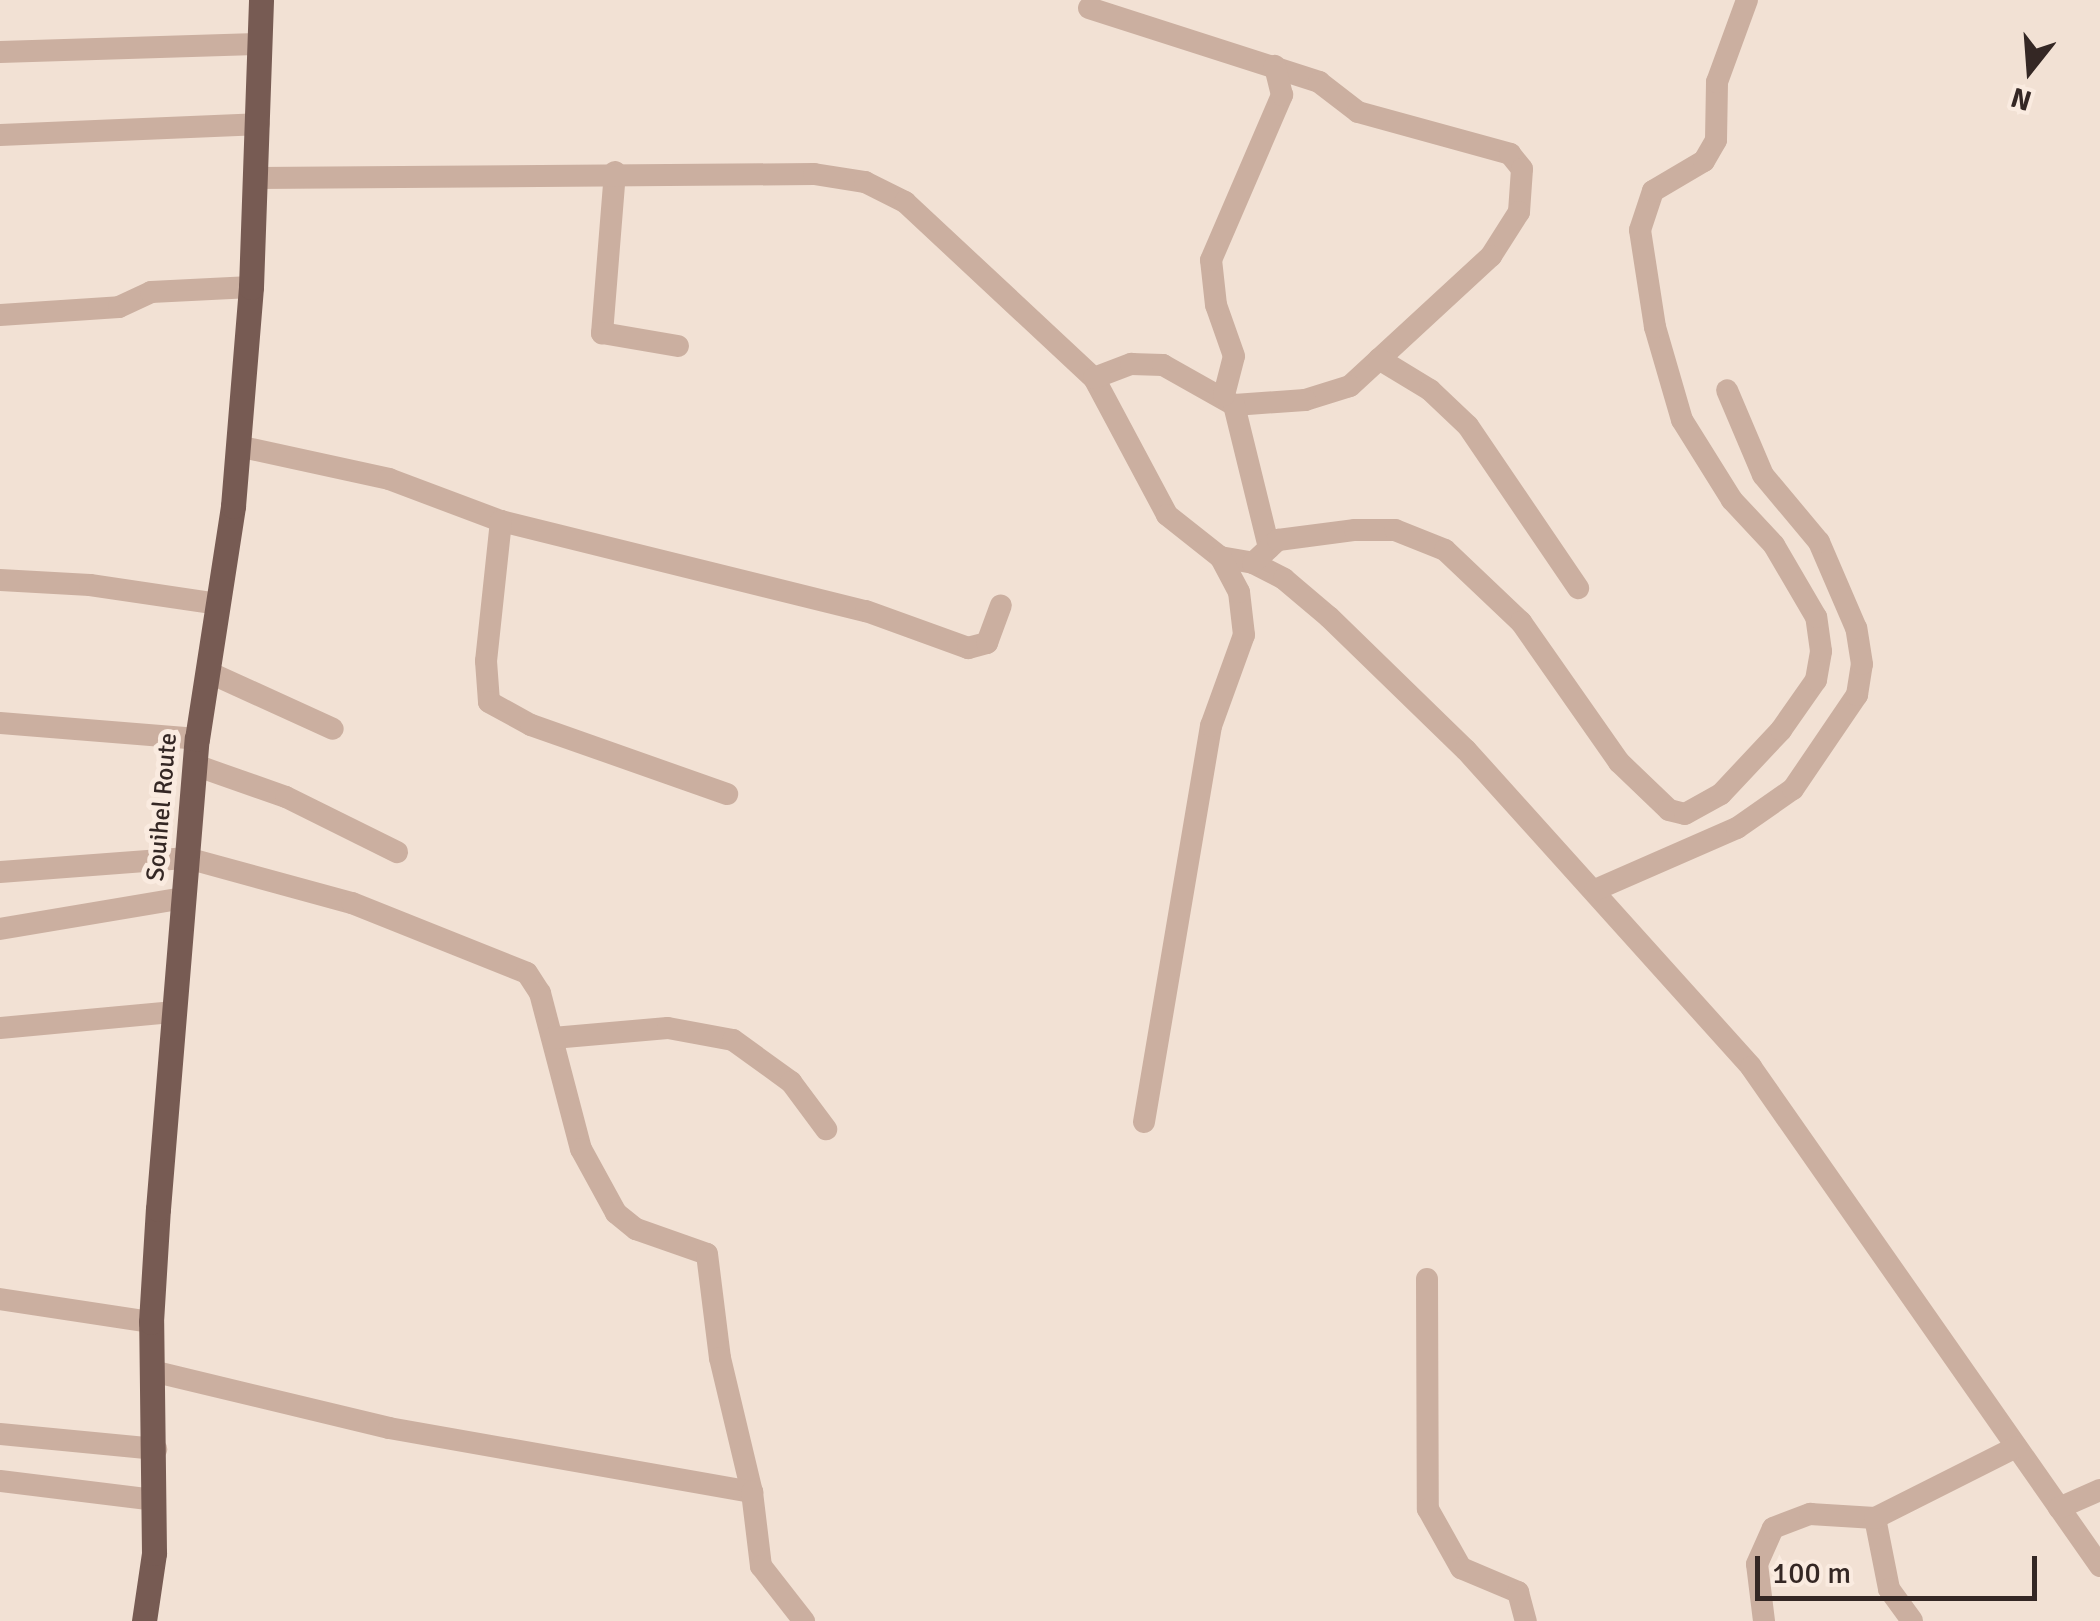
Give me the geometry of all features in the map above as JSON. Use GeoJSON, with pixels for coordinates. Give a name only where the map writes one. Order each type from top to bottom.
{"type":"FeatureCollection","features":[{"type":"Feature","properties":{"kind":"main road","name":"Souihel Route"},"geometry":{"type":"LineString","coordinates":[[144,1621],[156,1449],[151,1322],[196,752],[238,446],[251,287],[261,0]]}},
{"type":"Feature","properties":{"kind":"street"},"geometry":{"type":"LineString","coordinates":[[1220,557],[1261,555],[1304,534],[1395,530],[1445,550],[1521,622],[1618,762],[1669,810],[1685,814],[1722,794],[1781,730],[1816,680],[1822,651],[1816,617],[1782,557],[1732,500],[1682,420],[1655,327],[1640,230],[1653,191],[1704,161],[1716,140],[1717,82],[1747,0]]}},
{"type":"Feature","properties":{"kind":"street"},"geometry":{"type":"LineString","coordinates":[[1088,8],[1319,82],[1358,112],[1510,154],[1522,169],[1520,212],[1491,256],[1350,386],[1327,395],[1229,400],[1163,365],[1131,364],[1094,378]]}},
{"type":"Feature","properties":{"kind":"street"},"geometry":{"type":"LineString","coordinates":[[0,52],[261,44]]}},
{"type":"Feature","properties":{"kind":"street"},"geometry":{"type":"LineString","coordinates":[[1275,66],[1282,94],[1211,260],[1216,305],[1234,356],[1229,400],[1261,555],[1329,617],[1596,890],[1751,1067],[2100,1566]]}},
{"type":"Feature","properties":{"kind":"street"},"geometry":{"type":"LineString","coordinates":[[0,134],[258,124]]}},
{"type":"Feature","properties":{"kind":"street"},"geometry":{"type":"LineString","coordinates":[[256,178],[614,172],[814,174],[865,182],[906,202],[1094,378],[1166,515],[1220,557],[1239,592],[1244,635],[1211,726],[1144,1122]]}},
{"type":"Feature","properties":{"kind":"street"},"geometry":{"type":"LineString","coordinates":[[614,172],[602,333],[678,346]]}},
{"type":"Feature","properties":{"kind":"street"},"geometry":{"type":"LineString","coordinates":[[0,314],[118,307],[151,292],[251,287]]}},
{"type":"Feature","properties":{"kind":"street"},"geometry":{"type":"LineString","coordinates":[[1379,359],[1430,390],[1468,426],[1578,588]]}},
{"type":"Feature","properties":{"kind":"street"},"geometry":{"type":"LineString","coordinates":[[1596,890],[1737,828],[1793,788],[1857,695],[1862,664],[1856,628],[1818,542],[1763,475],[1727,390]]}},
{"type":"Feature","properties":{"kind":"street"},"geometry":{"type":"LineString","coordinates":[[238,446],[389,479],[501,521],[866,611],[968,648],[987,643],[1001,605]]}},
{"type":"Feature","properties":{"kind":"street"},"geometry":{"type":"LineString","coordinates":[[501,521],[486,661],[489,702],[531,725],[727,794]]}},
{"type":"Feature","properties":{"kind":"street"},"geometry":{"type":"LineString","coordinates":[[0,580],[218,604]]}},
{"type":"Feature","properties":{"kind":"street"},"geometry":{"type":"LineString","coordinates":[[208,672],[333,729]]}},
{"type":"Feature","properties":{"kind":"street"},"geometry":{"type":"LineString","coordinates":[[0,723],[196,752],[397,852]]}},
{"type":"Feature","properties":{"kind":"street"},"geometry":{"type":"LineString","coordinates":[[0,872],[187,858],[352,903],[515,966],[537,984],[580,1149],[616,1213],[636,1228],[707,1254],[720,1358],[752,1492],[761,1566],[804,1621]]}},
{"type":"Feature","properties":{"kind":"street"},"geometry":{"type":"LineString","coordinates":[[0,928],[184,898]]}},
{"type":"Feature","properties":{"kind":"street"},"geometry":{"type":"LineString","coordinates":[[0,1028],[174,1012]]}},
{"type":"Feature","properties":{"kind":"street"},"geometry":{"type":"LineString","coordinates":[[553,1038],[668,1028],[733,1040],[791,1082],[826,1129]]}},
{"type":"Feature","properties":{"kind":"street"},"geometry":{"type":"LineString","coordinates":[[1427,1278],[1428,1509],[1461,1568],[1518,1592],[1526,1621]]}},
{"type":"Feature","properties":{"kind":"street"},"geometry":{"type":"LineString","coordinates":[[0,1299],[151,1322]]}},
{"type":"Feature","properties":{"kind":"street"},"geometry":{"type":"LineString","coordinates":[[152,1371],[390,1428],[752,1492]]}},
{"type":"Feature","properties":{"kind":"street"},"geometry":{"type":"LineString","coordinates":[[0,1434],[156,1449]]}},
{"type":"Feature","properties":{"kind":"street"},"geometry":{"type":"LineString","coordinates":[[1764,1621],[1755,1584],[1767,1533],[1810,1514],[1875,1518],[2016,1447]]}},
{"type":"Feature","properties":{"kind":"street"},"geometry":{"type":"LineString","coordinates":[[0,1480],[154,1500]]}},
{"type":"Feature","properties":{"kind":"street"},"geometry":{"type":"LineString","coordinates":[[2059,1508],[2100,1490]]}},
{"type":"Feature","properties":{"kind":"street"},"geometry":{"type":"LineString","coordinates":[[1875,1518],[1889,1588],[1912,1621]]}}]}
